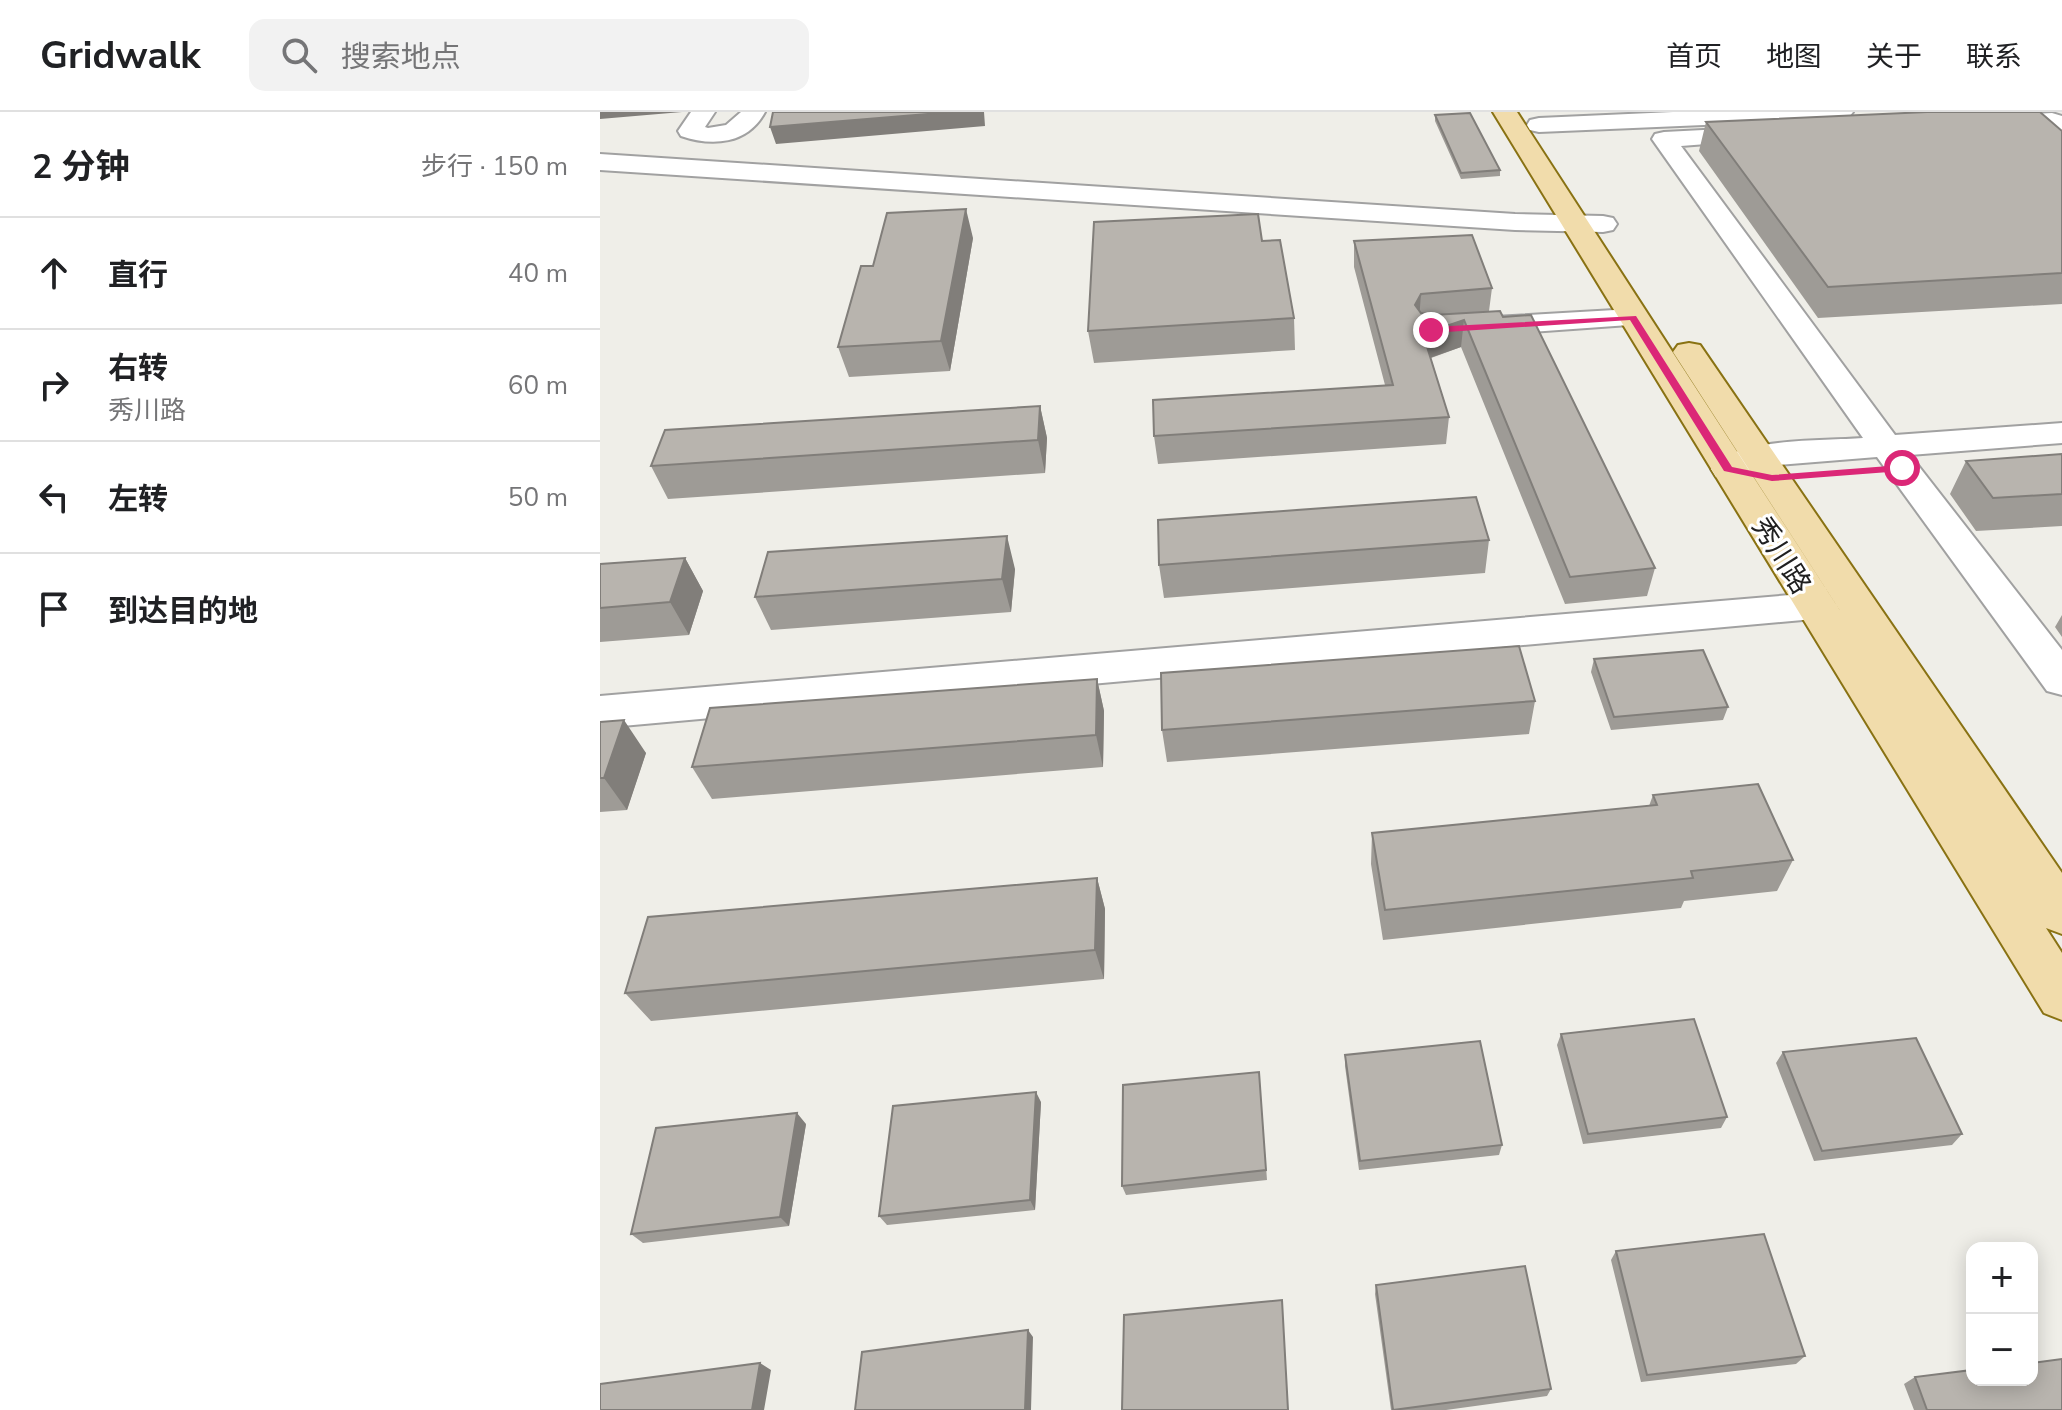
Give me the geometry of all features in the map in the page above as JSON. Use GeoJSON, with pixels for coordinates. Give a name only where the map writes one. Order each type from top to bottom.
{"type":"FeatureCollection","features":[{"type":"Feature","properties":{"kind":"main road","name":"秀川路"},"geometry":{"type":"LineString","coordinates":[[1525,116],[1588,225],[2062,913]]}},
{"type":"Feature","properties":{"kind":"main road","name":"秀川路"},"geometry":{"type":"LineString","coordinates":[[1588,225],[1632,318],[1753,468],[1814,606],[2062,997]]}},
{"type":"Feature","properties":{"kind":"street"},"geometry":{"type":"LineString","coordinates":[[703,112],[690,131],[699,135],[735,131],[747,124],[753,112]]}},
{"type":"Feature","properties":{"kind":"street"},"geometry":{"type":"LineString","coordinates":[[1525,116],[1854,120]]}},
{"type":"Feature","properties":{"kind":"street"},"geometry":{"type":"LineString","coordinates":[[1854,120],[1664,139],[1894,456],[2062,680]]}},
{"type":"Feature","properties":{"kind":"street"},"geometry":{"type":"LineString","coordinates":[[1959,124],[2052,120],[2062,128]]}},
{"type":"Feature","properties":{"kind":"street"},"geometry":{"type":"LineString","coordinates":[[600,162],[1588,225]]}},
{"type":"Feature","properties":{"kind":"street"},"geometry":{"type":"LineString","coordinates":[[1446,329],[1632,318]]}},
{"type":"Feature","properties":{"kind":"street"},"geometry":{"type":"LineString","coordinates":[[1753,468],[1894,456],[2062,433]]}},
{"type":"Feature","properties":{"kind":"street"},"geometry":{"type":"LineString","coordinates":[[1894,456],[2062,457]]}},
{"type":"Feature","properties":{"kind":"street"},"geometry":{"type":"LineString","coordinates":[[600,712],[1814,606]]}},
{"type":"Feature","properties":{"kind":"building"},"geometry":{"type":"Polygon","coordinates":[[[773,112],[952,112],[770,127],[773,112]]]}},
{"type":"Feature","properties":{"kind":"building"},"geometry":{"type":"Polygon","coordinates":[[[1927,112],[2040,112],[2062,131],[2062,273],[1828,287],[1706,122],[1927,112]]]}},
{"type":"Feature","properties":{"kind":"building"},"geometry":{"type":"Polygon","coordinates":[[[1470,113],[1500,170],[1461,173],[1435,115],[1470,113]]]}},
{"type":"Feature","properties":{"kind":"building"},"geometry":{"type":"Polygon","coordinates":[[[966,209],[941,341],[838,347],[861,266],[873,266],[887,213],[966,209]]]}},
{"type":"Feature","properties":{"kind":"building"},"geometry":{"type":"Polygon","coordinates":[[[1258,214],[1262,241],[1280,240],[1294,318],[1088,331],[1094,222],[1258,214]]]}},
{"type":"Feature","properties":{"kind":"building"},"geometry":{"type":"Polygon","coordinates":[[[1472,235],[1492,288],[1421,294],[1415,305],[1421,313],[1432,315],[1500,311],[1503,317],[1531,315],[1655,568],[1570,577],[1464,320],[1423,334],[1449,417],[1154,436],[1153,400],[1393,385],[1354,241],[1472,235]]]}},
{"type":"Feature","properties":{"kind":"building"},"geometry":{"type":"Polygon","coordinates":[[[1040,406],[1038,440],[651,466],[665,430],[1040,406]]]}},
{"type":"Feature","properties":{"kind":"building"},"geometry":{"type":"Polygon","coordinates":[[[2062,454],[2062,494],[1993,498],[1966,461],[2062,454]]]}},
{"type":"Feature","properties":{"kind":"building"},"geometry":{"type":"Polygon","coordinates":[[[1476,497],[1489,540],[1159,565],[1158,520],[1476,497]]]}},
{"type":"Feature","properties":{"kind":"building"},"geometry":{"type":"Polygon","coordinates":[[[1007,536],[1002,579],[755,597],[768,552],[1007,536]]]}},
{"type":"Feature","properties":{"kind":"building"},"geometry":{"type":"Polygon","coordinates":[[[685,558],[670,602],[600,608],[600,564],[685,558]]]}},
{"type":"Feature","properties":{"kind":"building"},"geometry":{"type":"Polygon","coordinates":[[[1519,646],[1535,701],[1162,730],[1161,673],[1519,646]]]}},
{"type":"Feature","properties":{"kind":"building"},"geometry":{"type":"Polygon","coordinates":[[[1703,650],[1728,707],[1614,717],[1594,659],[1703,650]]]}},
{"type":"Feature","properties":{"kind":"building"},"geometry":{"type":"Polygon","coordinates":[[[1097,679],[1096,735],[692,767],[710,708],[1097,679]]]}},
{"type":"Feature","properties":{"kind":"building"},"geometry":{"type":"Polygon","coordinates":[[[624,720],[604,778],[600,778],[600,722],[624,720]]]}},
{"type":"Feature","properties":{"kind":"building"},"geometry":{"type":"Polygon","coordinates":[[[1758,784],[1793,860],[1691,871],[1693,878],[1385,910],[1372,833],[1657,805],[1653,795],[1758,784]]]}},
{"type":"Feature","properties":{"kind":"building"},"geometry":{"type":"Polygon","coordinates":[[[1097,878],[1095,950],[625,993],[648,917],[1097,878]]]}},
{"type":"Feature","properties":{"kind":"building"},"geometry":{"type":"Polygon","coordinates":[[[1694,1019],[1727,1117],[1588,1134],[1561,1034],[1694,1019]]]}},
{"type":"Feature","properties":{"kind":"building"},"geometry":{"type":"Polygon","coordinates":[[[1916,1038],[1962,1134],[1822,1151],[1783,1052],[1916,1038]]]}},
{"type":"Feature","properties":{"kind":"building"},"geometry":{"type":"Polygon","coordinates":[[[1480,1041],[1502,1145],[1360,1161],[1345,1055],[1480,1041]]]}},
{"type":"Feature","properties":{"kind":"building"},"geometry":{"type":"Polygon","coordinates":[[[1259,1072],[1266,1170],[1122,1186],[1123,1085],[1259,1072]]]}},
{"type":"Feature","properties":{"kind":"building"},"geometry":{"type":"Polygon","coordinates":[[[1036,1092],[1030,1200],[879,1216],[893,1106],[1036,1092]]]}},
{"type":"Feature","properties":{"kind":"building"},"geometry":{"type":"Polygon","coordinates":[[[797,1113],[780,1217],[631,1234],[656,1128],[797,1113]]]}},
{"type":"Feature","properties":{"kind":"building"},"geometry":{"type":"Polygon","coordinates":[[[1764,1234],[1805,1356],[1647,1375],[1616,1251],[1764,1234]]]}},
{"type":"Feature","properties":{"kind":"building"},"geometry":{"type":"Polygon","coordinates":[[[1525,1266],[1551,1389],[1393,1410],[1376,1285],[1525,1266]]]}},
{"type":"Feature","properties":{"kind":"building"},"geometry":{"type":"Polygon","coordinates":[[[1282,1300],[1288,1410],[1122,1410],[1124,1315],[1282,1300]]]}},
{"type":"Feature","properties":{"kind":"building"},"geometry":{"type":"Polygon","coordinates":[[[1028,1330],[1025,1410],[855,1410],[862,1352],[1028,1330]]]}},
{"type":"Feature","properties":{"kind":"building"},"geometry":{"type":"Polygon","coordinates":[[[2062,1359],[2062,1410],[1927,1410],[1915,1377],[1966,1371],[1966,1386],[2038,1386],[2038,1362],[2062,1359]]]}},
{"type":"Feature","properties":{"kind":"building"},"geometry":{"type":"Polygon","coordinates":[[[760,1363],[752,1410],[600,1410],[600,1384],[760,1363]]]}},
{"type":"Feature","properties":{"kind":"route"},"geometry":{"type":"LineString","coordinates":[[1431,330],[1632,318],[1728,469],[1772,478],[1902,468]]}}]}
